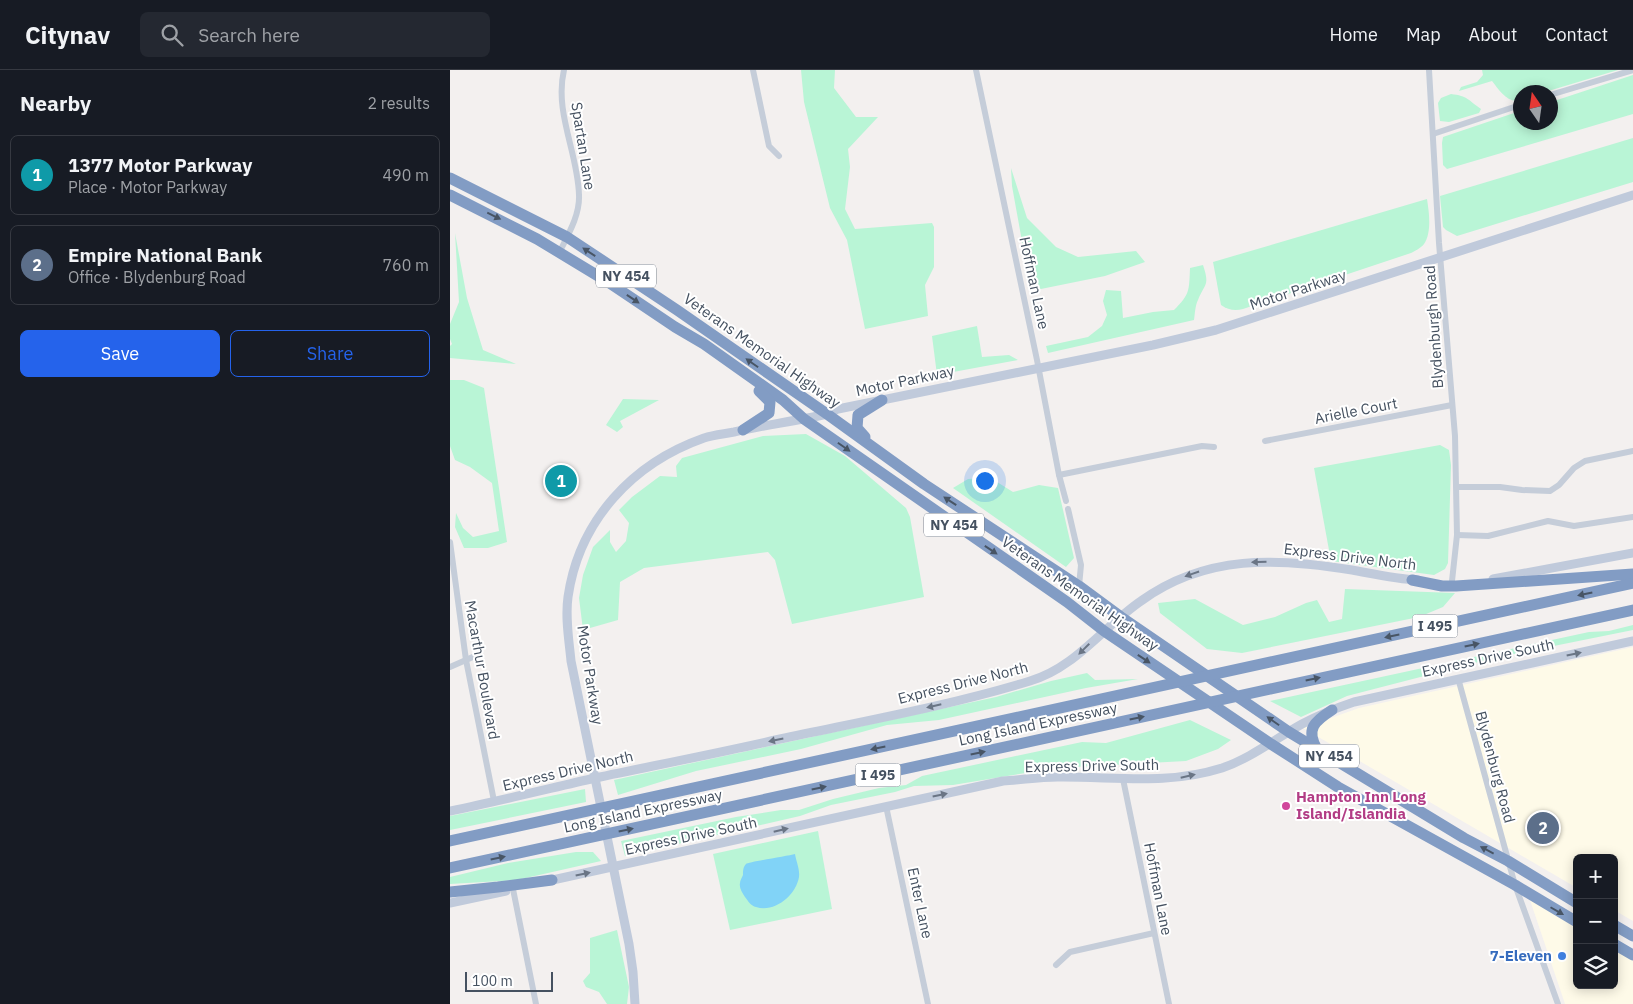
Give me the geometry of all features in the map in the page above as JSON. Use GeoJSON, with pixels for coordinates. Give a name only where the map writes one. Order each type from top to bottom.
{"type":"FeatureCollection","features":[{"type":"Feature","properties":{"kind":"highway","name":"Veterans Memorial Highway"},"geometry":{"type":"LineString","coordinates":[[450,178],[567,237],[677,310],[924,484],[1079,586],[1120,617],[1289,732],[1464,838],[1508,861],[1573,901]]}},
{"type":"Feature","properties":{"kind":"highway","name":"Veterans Memorial Highway"},"geometry":{"type":"LineString","coordinates":[[450,194],[559,252],[608,282],[675,328],[704,344],[783,400],[804,419],[1067,602],[1104,631],[1271,744],[1338,787],[1515,885],[1573,920]]}},
{"type":"Feature","properties":{"kind":"highway"},"geometry":{"type":"LineString","coordinates":[[724,359],[770,402],[767,415],[743,430]]}},
{"type":"Feature","properties":{"kind":"highway"},"geometry":{"type":"LineString","coordinates":[[882,400],[858,415],[857,428],[860,433],[900,467]]}},
{"type":"Feature","properties":{"kind":"highway"},"geometry":{"type":"LineString","coordinates":[[1412,580],[1442,586],[1456,586],[1633,574]]}},
{"type":"Feature","properties":{"kind":"highway","name":"Long Island Expressway"},"geometry":{"type":"LineString","coordinates":[[450,841],[1633,583]]}},
{"type":"Feature","properties":{"kind":"highway","name":"Long Island Expressway"},"geometry":{"type":"LineString","coordinates":[[450,868],[1633,610]]}},
{"type":"Feature","properties":{"kind":"highway"},"geometry":{"type":"LineString","coordinates":[[1317,749],[1312,741],[1312,730],[1317,721],[1332,710]]}},
{"type":"Feature","properties":{"kind":"highway"},"geometry":{"type":"LineString","coordinates":[[450,892],[552,880]]}},
{"type":"Feature","properties":{"kind":"highway"},"geometry":{"type":"LineString","coordinates":[[1618,927],[1633,936]]}},
{"type":"Feature","properties":{"kind":"highway"},"geometry":{"type":"LineString","coordinates":[[1618,946],[1633,955]]}},
{"type":"Feature","properties":{"kind":"main road","name":"Motor Parkway"},"geometry":{"type":"LineString","coordinates":[[634,1004],[633,972],[629,944],[571,661],[567,629],[568,597],[576,565],[588,536],[600,514],[619,491],[646,467],[685,446],[706,438],[827,414],[838,409],[1154,345],[1216,330],[1633,196]]}},
{"type":"Feature","properties":{"kind":"main road","name":"Express Drive North"},"geometry":{"type":"LineString","coordinates":[[450,810],[595,781],[911,711],[1034,680],[1060,668],[1077,656],[1120,617],[1150,594],[1176,580],[1206,569],[1239,563],[1273,561],[1303,563],[1412,580],[1452,582],[1507,576],[1633,553]]}},
{"type":"Feature","properties":{"kind":"main road","name":"Express Drive South"},"geometry":{"type":"LineString","coordinates":[[450,903],[552,880],[613,863],[1003,781],[1060,777],[1154,780],[1183,778],[1239,761],[1314,718],[1364,699],[1633,641]]}},
{"type":"Feature","properties":{"kind":"street","name":"Spartan Lane"},"geometry":{"type":"LineString","coordinates":[[559,252],[574,222],[580,197],[563,107],[561,88],[564,70]]}},
{"type":"Feature","properties":{"kind":"street"},"geometry":{"type":"LineString","coordinates":[[753,70],[769,146],[779,156]]}},
{"type":"Feature","properties":{"kind":"street","name":"Hoffman Lane"},"geometry":{"type":"LineString","coordinates":[[976,70],[1059,475],[1066,501]]}},
{"type":"Feature","properties":{"kind":"street","name":"Blydenburgh Road"},"geometry":{"type":"LineString","coordinates":[[1430,70],[1457,487],[1457,535],[1452,582]]}},
{"type":"Feature","properties":{"kind":"street"},"geometry":{"type":"LineString","coordinates":[[1558,93],[1633,70]]}},
{"type":"Feature","properties":{"kind":"street"},"geometry":{"type":"LineString","coordinates":[[1433,134],[1513,107]]}},
{"type":"Feature","properties":{"kind":"street","name":"Arielle Court"},"geometry":{"type":"LineString","coordinates":[[1265,441],[1452,405]]}},
{"type":"Feature","properties":{"kind":"street"},"geometry":{"type":"LineString","coordinates":[[1059,475],[1202,446],[1214,447]]}},
{"type":"Feature","properties":{"kind":"street"},"geometry":{"type":"LineString","coordinates":[[1457,487],[1500,487],[1550,491],[1559,485],[1574,468],[1585,461],[1633,451]]}},
{"type":"Feature","properties":{"kind":"street"},"geometry":{"type":"LineString","coordinates":[[1068,509],[1081,565],[1079,586]]}},
{"type":"Feature","properties":{"kind":"street"},"geometry":{"type":"LineString","coordinates":[[1457,535],[1488,536],[1548,521],[1574,526],[1633,517]]}},
{"type":"Feature","properties":{"kind":"street","name":"Macarthur Boulevard"},"geometry":{"type":"LineString","coordinates":[[450,542],[466,660],[494,802]]}},
{"type":"Feature","properties":{"kind":"street"},"geometry":{"type":"LineString","coordinates":[[450,667],[475,656]]}},
{"type":"Feature","properties":{"kind":"street","name":"Blydenburg Road"},"geometry":{"type":"LineString","coordinates":[[1458,678],[1515,885],[1558,1004]]}},
{"type":"Feature","properties":{"kind":"street","name":"Hoffman Lane"},"geometry":{"type":"LineString","coordinates":[[1123,779],[1169,1004]]}},
{"type":"Feature","properties":{"kind":"street","name":"Enter Lane"},"geometry":{"type":"LineString","coordinates":[[886,806],[928,1004]]}},
{"type":"Feature","properties":{"kind":"street"},"geometry":{"type":"LineString","coordinates":[[513,889],[536,1004]]}},
{"type":"Feature","properties":{"kind":"street"},"geometry":{"type":"LineString","coordinates":[[1056,965],[1070,952],[1154,932]]}},
{"type":"Feature","properties":{"kind":"shaded area"},"geometry":{"type":"Polygon","coordinates":[[[1633,647],[1633,921],[1618,912],[1618,854],[1573,854],[1573,886],[1303,728],[1359,708],[1633,647]]]}},
{"type":"Feature","properties":{"kind":"shaded area"},"geometry":{"type":"Polygon","coordinates":[[[1528,894],[1573,920],[1573,989],[1618,989],[1618,945],[1633,954],[1633,1004],[1565,1004],[1528,894]]]}},
{"type":"Feature","properties":{"kind":"green space"},"geometry":{"type":"Polygon","coordinates":[[[801,70],[835,70],[834,88],[856,117],[878,117],[848,149],[850,167],[845,209],[855,229],[932,223],[934,227],[934,267],[925,285],[928,316],[865,329],[847,240],[830,208],[804,102],[801,70]]]}},
{"type":"Feature","properties":{"kind":"green space"},"geometry":{"type":"Polygon","coordinates":[[[1482,70],[1618,70],[1558,88],[1558,85],[1513,85],[1513,100],[1504,95],[1492,81],[1459,91],[1461,87],[1477,82],[1483,75],[1482,70]]]}},
{"type":"Feature","properties":{"kind":"green space"},"geometry":{"type":"Polygon","coordinates":[[[1633,75],[1633,114],[1447,169],[1443,165],[1443,137],[1513,113],[1513,130],[1558,130],[1558,100],[1633,75]]]}},
{"type":"Feature","properties":{"kind":"green space"},"geometry":{"type":"Polygon","coordinates":[[[1451,94],[1468,99],[1481,109],[1479,113],[1449,122],[1440,121],[1438,103],[1441,98],[1451,94]]]}},
{"type":"Feature","properties":{"kind":"green space"},"geometry":{"type":"Polygon","coordinates":[[[1633,138],[1633,182],[1457,236],[1443,227],[1440,196],[1633,138]]]}},
{"type":"Feature","properties":{"kind":"green space"},"geometry":{"type":"Polygon","coordinates":[[[1011,168],[1027,218],[1056,247],[1078,257],[1136,251],[1145,262],[1105,276],[1031,291],[1012,186],[1011,168]]]}},
{"type":"Feature","properties":{"kind":"green space"},"geometry":{"type":"Polygon","coordinates":[[[1427,199],[1429,222],[1427,239],[1420,248],[1413,252],[1243,309],[1232,310],[1221,305],[1213,262],[1427,199]]]}},
{"type":"Feature","properties":{"kind":"green space"},"geometry":{"type":"Polygon","coordinates":[[[455,233],[467,298],[483,350],[516,364],[450,358],[450,346],[452,344],[450,324],[459,302],[455,233]]]}},
{"type":"Feature","properties":{"kind":"green space"},"geometry":{"type":"Polygon","coordinates":[[[1203,265],[1206,281],[1197,302],[1194,320],[1048,353],[1046,346],[1088,337],[1102,326],[1107,315],[1103,301],[1106,290],[1121,291],[1123,318],[1174,310],[1188,292],[1190,268],[1203,265]]]}},
{"type":"Feature","properties":{"kind":"green space"},"geometry":{"type":"Polygon","coordinates":[[[977,326],[982,357],[1009,355],[1018,360],[937,375],[932,336],[977,326]]]}},
{"type":"Feature","properties":{"kind":"green space"},"geometry":{"type":"Polygon","coordinates":[[[450,380],[464,380],[484,388],[507,542],[488,548],[464,548],[455,527],[456,513],[463,528],[473,537],[499,531],[492,483],[470,467],[455,460],[450,446],[450,380]]]}},
{"type":"Feature","properties":{"kind":"green space"},"geometry":{"type":"Polygon","coordinates":[[[623,399],[659,400],[620,421],[623,427],[617,432],[606,425],[623,399]]]}},
{"type":"Feature","properties":{"kind":"green space"},"geometry":{"type":"Polygon","coordinates":[[[806,434],[845,456],[906,508],[910,517],[924,597],[792,624],[775,560],[768,552],[644,568],[620,582],[618,620],[583,630],[579,598],[583,575],[593,547],[610,530],[610,542],[616,552],[626,541],[629,523],[619,510],[632,497],[660,476],[677,477],[676,466],[682,458],[763,436],[806,434]]]}},
{"type":"Feature","properties":{"kind":"green space"},"geometry":{"type":"Polygon","coordinates":[[[1440,445],[1449,450],[1451,465],[1448,563],[1445,569],[1434,575],[1331,561],[1314,468],[1440,445]]]}},
{"type":"Feature","properties":{"kind":"green space"},"geometry":{"type":"Polygon","coordinates":[[[988,478],[1013,492],[1039,485],[1058,488],[1074,558],[1066,567],[953,488],[968,479],[988,478]]]}},
{"type":"Feature","properties":{"kind":"green space"},"geometry":{"type":"Polygon","coordinates":[[[1345,589],[1455,593],[1443,607],[1419,617],[1242,653],[1207,649],[1160,613],[1158,603],[1195,599],[1243,625],[1275,617],[1317,600],[1329,622],[1342,619],[1345,589]]]}},
{"type":"Feature","properties":{"kind":"green space"},"geometry":{"type":"Polygon","coordinates":[[[1633,625],[1633,630],[1494,658],[1347,696],[1301,717],[1270,701],[1589,632],[1609,631],[1633,625]]]}},
{"type":"Feature","properties":{"kind":"green space"},"geometry":{"type":"Polygon","coordinates":[[[1087,673],[1095,680],[1138,679],[1086,688],[939,720],[887,725],[801,749],[696,771],[618,795],[614,780],[996,697],[1087,673]]]}},
{"type":"Feature","properties":{"kind":"green space"},"geometry":{"type":"Polygon","coordinates":[[[1190,720],[1231,740],[1218,749],[1186,761],[1056,768],[953,785],[914,786],[895,792],[831,805],[800,816],[625,856],[621,841],[736,817],[781,810],[799,810],[833,799],[879,788],[906,785],[922,776],[1082,742],[1106,743],[1190,720]]]}},
{"type":"Feature","properties":{"kind":"green space"},"geometry":{"type":"Polygon","coordinates":[[[585,789],[586,802],[450,830],[450,816],[585,789]]]}},
{"type":"Feature","properties":{"kind":"green space"},"geometry":{"type":"Polygon","coordinates":[[[818,831],[832,909],[730,930],[713,854],[818,831]]]}},
{"type":"Feature","properties":{"kind":"green space"},"geometry":{"type":"Polygon","coordinates":[[[576,852],[593,852],[601,861],[517,880],[450,884],[450,877],[508,863],[576,852]]]}},
{"type":"Feature","properties":{"kind":"green space"},"geometry":{"type":"Polygon","coordinates":[[[617,930],[629,987],[627,1004],[607,1004],[599,992],[586,987],[583,981],[590,973],[590,938],[617,930]]]}},
{"type":"Feature","properties":{"kind":"water"},"geometry":{"type":"Polygon","coordinates":[[[795,854],[799,877],[794,890],[789,896],[784,901],[770,907],[756,907],[751,904],[740,887],[746,864],[795,854]]]}},
{"type":"Feature","properties":{"kind":"place","name":"1377 Motor Parkway"},"geometry":{"type":"Point","coordinates":[561,481]}},
{"type":"Feature","properties":{"kind":"place","name":"Hampton Inn Long Island/Islandia"},"geometry":{"type":"Point","coordinates":[1286,806]}},
{"type":"Feature","properties":{"kind":"place","name":"Empire National Bank"},"geometry":{"type":"Point","coordinates":[1543,828]}},
{"type":"Feature","properties":{"kind":"place","name":"7-Eleven"},"geometry":{"type":"Point","coordinates":[1562,956]}}]}
